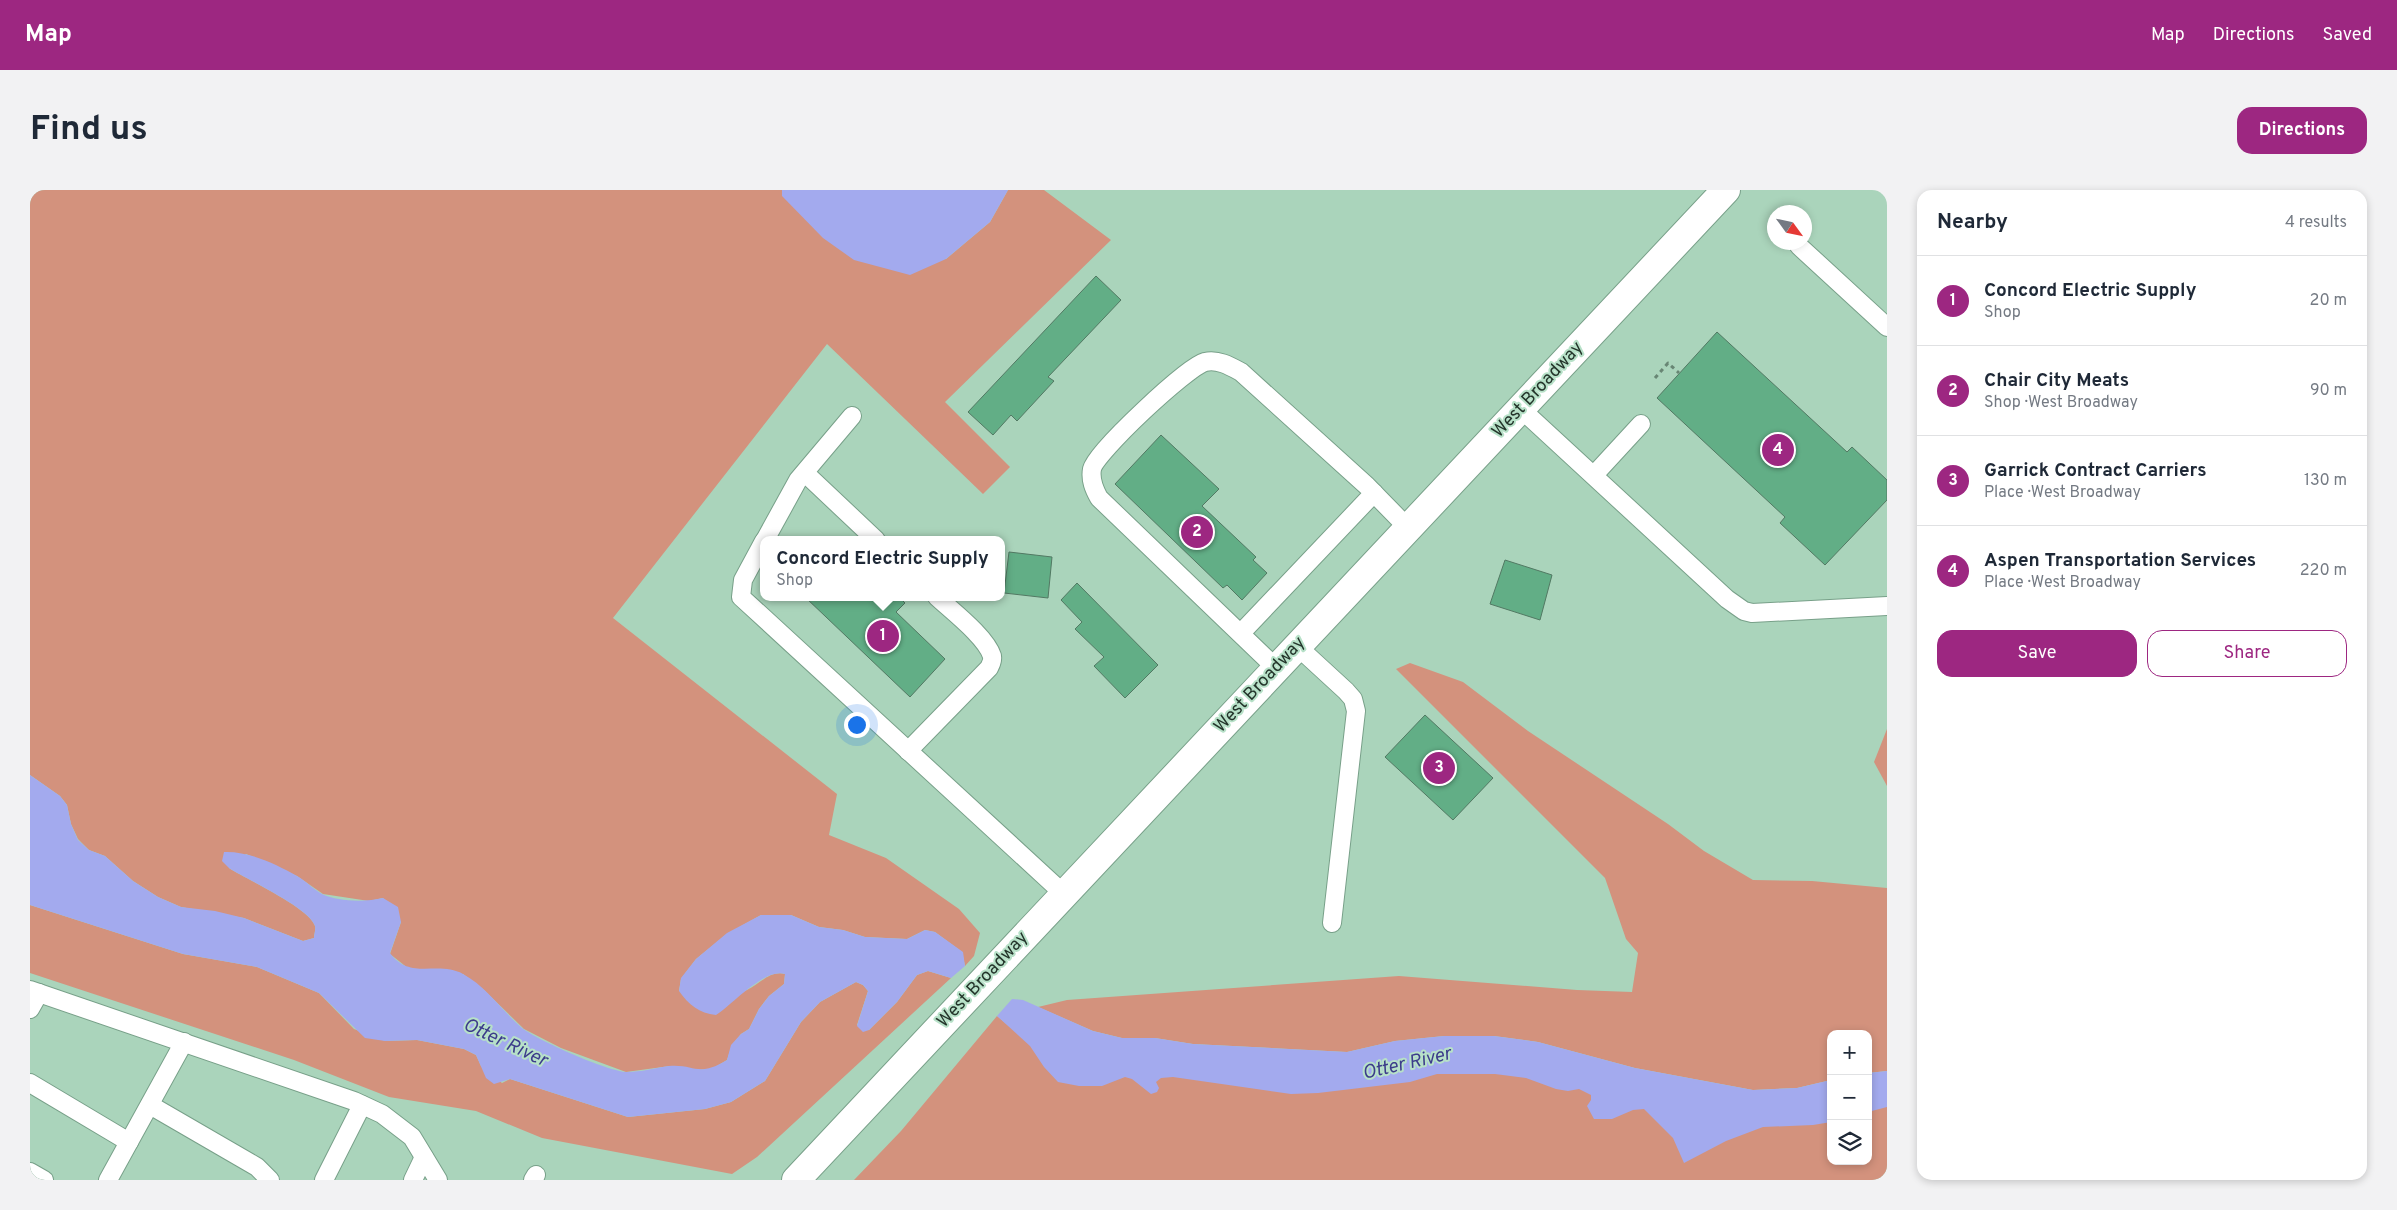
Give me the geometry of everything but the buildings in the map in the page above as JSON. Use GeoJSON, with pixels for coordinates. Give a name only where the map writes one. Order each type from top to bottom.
{"type":"FeatureCollection","features":[{"type":"Feature","properties":{"kind":"main road","name":"West Broadway"},"geometry":{"type":"LineString","coordinates":[[796,1180],[1726,190]]}},
{"type":"Feature","properties":{"kind":"lane"},"geometry":{"type":"LineString","coordinates":[[1803,250],[1887,328]]}},
{"type":"Feature","properties":{"kind":"lane"},"geometry":{"type":"LineString","coordinates":[[1276,668],[1099,498],[1092,485],[1092,469],[1101,454],[1172,384],[1205,362],[1226,363],[1241,372],[1374,493],[1408,528]]}},
{"type":"Feature","properties":{"kind":"lane"},"geometry":{"type":"LineString","coordinates":[[1520,408],[1726,599],[1744,611],[1752,613],[1887,606]]}},
{"type":"Feature","properties":{"kind":"lane"},"geometry":{"type":"LineString","coordinates":[[766,536],[791,490],[852,416]]}},
{"type":"Feature","properties":{"kind":"lane"},"geometry":{"type":"LineString","coordinates":[[1594,475],[1641,424]]}},
{"type":"Feature","properties":{"kind":"lane"},"geometry":{"type":"LineString","coordinates":[[805,473],[872,536]]}},
{"type":"Feature","properties":{"kind":"lane"},"geometry":{"type":"LineString","coordinates":[[1241,633],[1374,493]]}},
{"type":"Feature","properties":{"kind":"lane"},"geometry":{"type":"LineString","coordinates":[[760,548],[743,580],[741,597],[1064,894]]}},
{"type":"Feature","properties":{"kind":"lane"},"geometry":{"type":"LineString","coordinates":[[908,751],[989,668],[992,661],[992,656],[985,645],[941,601]]}},
{"type":"Feature","properties":{"kind":"lane"},"geometry":{"type":"LineString","coordinates":[[1297,646],[1346,691],[1353,700],[1356,711],[1332,923]]}},
{"type":"Feature","properties":{"kind":"lane"},"geometry":{"type":"LineString","coordinates":[[30,1008],[34,991],[362,1104],[394,1122],[412,1137],[438,1180]]}},
{"type":"Feature","properties":{"kind":"lane"},"geometry":{"type":"LineString","coordinates":[[108,1180],[184,1042]]}},
{"type":"Feature","properties":{"kind":"lane"},"geometry":{"type":"LineString","coordinates":[[30,1083],[129,1142]]}},
{"type":"Feature","properties":{"kind":"lane"},"geometry":{"type":"LineString","coordinates":[[150,1104],[257,1167],[270,1180]]}},
{"type":"Feature","properties":{"kind":"lane"},"geometry":{"type":"LineString","coordinates":[[324,1180],[362,1104]]}},
{"type":"Feature","properties":{"kind":"lane"},"geometry":{"type":"LineString","coordinates":[[413,1180],[424,1157]]}},
{"type":"Feature","properties":{"kind":"lane"},"geometry":{"type":"LineString","coordinates":[[30,1172],[44,1180]]}},
{"type":"Feature","properties":{"kind":"path"},"geometry":{"type":"LineString","coordinates":[[1655,378],[1668,363],[1679,373]]}},
{"type":"Feature","properties":{"kind":"shaded area"},"geometry":{"type":"Polygon","coordinates":[[[30,190],[782,190],[783,196],[946,259],[990,222],[1008,190],[1044,190],[1111,240],[945,402],[1010,467],[983,494],[827,344],[613,618],[837,794],[829,835],[886,858],[959,909],[980,933],[974,956],[965,966],[962,952],[935,932],[925,930],[907,939],[865,937],[843,930],[819,927],[791,915],[761,915],[727,934],[696,959],[681,979],[679,991],[734,992],[747,990],[775,974],[785,974],[784,984],[769,996],[759,1009],[749,1029],[741,1034],[732,1045],[727,1060],[712,1069],[694,1070],[670,1066],[626,1072],[561,1048],[524,1029],[485,991],[463,974],[409,969],[390,954],[401,922],[383,898],[369,901],[323,894],[297,876],[246,854],[229,868],[277,894],[311,919],[315,926],[314,938],[303,941],[244,918],[181,907],[158,897],[133,881],[105,856],[89,850],[78,839],[71,824],[67,805],[60,796],[30,775],[30,190]]]}},
{"type":"Feature","properties":{"kind":"shaded area"},"geometry":{"type":"Polygon","coordinates":[[[1410,663],[1463,682],[1528,731],[1668,824],[1704,851],[1753,880],[1812,881],[1887,888],[1887,1071],[1872,1073],[1872,1030],[1827,1030],[1827,1081],[1797,1088],[1753,1090],[1635,1068],[1538,1042],[1494,1036],[1444,1036],[1395,1041],[1347,1052],[1193,1044],[1155,1038],[1122,1038],[1093,1031],[1038,1007],[1067,1000],[1399,976],[1577,990],[1632,992],[1638,953],[1626,939],[1605,878],[1396,669],[1410,663]]]}},
{"type":"Feature","properties":{"kind":"shaded area"},"geometry":{"type":"Polygon","coordinates":[[[1887,729],[1887,786],[1874,762],[1887,729]]]}},
{"type":"Feature","properties":{"kind":"shaded area"},"geometry":{"type":"Polygon","coordinates":[[[30,905],[183,954],[257,967],[319,993],[354,1029],[385,1041],[417,1040],[464,1049],[476,1055],[481,1066],[502,1083],[510,1079],[628,1117],[705,1109],[731,1102],[765,1081],[801,1022],[820,1002],[856,982],[863,985],[868,991],[857,1025],[869,1030],[897,1002],[917,975],[928,971],[951,978],[757,1157],[732,1174],[542,1138],[476,1111],[389,1097],[294,1060],[30,973],[30,905]]]}},
{"type":"Feature","properties":{"kind":"shaded area"},"geometry":{"type":"Polygon","coordinates":[[[997,1016],[1009,1026],[1099,1057],[1463,1051],[1827,1112],[1827,1165],[1872,1165],[1872,1102],[1887,1098],[1887,1180],[854,1180],[901,1131],[997,1016]]]}},
{"type":"Feature","properties":{"kind":"water"},"geometry":{"type":"Polygon","coordinates":[[[782,190],[1008,190],[990,222],[946,259],[910,275],[854,260],[823,238],[782,196],[782,190]]]}},
{"type":"Feature","properties":{"kind":"water","name":"Otter River"},"geometry":{"type":"Polygon","coordinates":[[[30,775],[60,796],[67,805],[71,824],[78,840],[89,850],[105,856],[133,881],[158,897],[181,907],[215,911],[244,918],[303,941],[314,938],[315,926],[311,919],[302,911],[277,894],[229,868],[222,861],[224,852],[233,852],[253,856],[271,863],[297,876],[329,897],[352,900],[383,898],[398,907],[401,922],[390,953],[398,961],[406,966],[415,968],[454,970],[463,974],[480,986],[522,1028],[573,1055],[618,1071],[643,1071],[669,1066],[703,1069],[727,1060],[731,1045],[741,1034],[749,1029],[759,1009],[769,996],[784,984],[785,974],[768,976],[758,981],[716,1015],[695,1008],[687,1000],[679,991],[681,978],[696,959],[727,933],[761,915],[791,915],[819,927],[843,930],[865,937],[907,939],[925,930],[935,932],[963,952],[965,966],[951,978],[928,971],[917,975],[897,1002],[869,1030],[863,1032],[857,1026],[868,991],[863,985],[856,982],[820,1002],[801,1022],[765,1081],[731,1102],[705,1109],[628,1117],[510,1079],[494,1084],[486,1078],[476,1055],[464,1049],[417,1040],[385,1041],[365,1038],[319,993],[257,967],[183,954],[30,905],[30,775]]]}},
{"type":"Feature","properties":{"kind":"water","name":"Otter River"},"geometry":{"type":"Polygon","coordinates":[[[1012,999],[1023,1000],[1093,1031],[1122,1038],[1155,1038],[1193,1044],[1347,1052],[1395,1041],[1444,1036],[1494,1036],[1538,1042],[1635,1068],[1753,1090],[1797,1088],[1827,1081],[1827,1123],[1763,1127],[1726,1141],[1684,1163],[1673,1138],[1644,1109],[1633,1110],[1612,1119],[1594,1119],[1587,1106],[1591,1100],[1591,1095],[1579,1089],[1568,1091],[1556,1089],[1526,1078],[1495,1074],[1437,1074],[1410,1082],[1318,1093],[1291,1094],[1173,1077],[1161,1078],[1156,1082],[1159,1088],[1157,1092],[1151,1094],[1132,1079],[1125,1077],[1102,1086],[1079,1086],[1058,1082],[1044,1067],[1030,1046],[997,1016],[1012,999]]]}},
{"type":"Feature","properties":{"kind":"water"},"geometry":{"type":"Polygon","coordinates":[[[1887,1071],[1887,1107],[1872,1111],[1872,1075],[1872,1073],[1887,1071]]]}},
{"type":"Feature","properties":{"kind":"place","name":"Aspen Transportation Services"},"geometry":{"type":"Point","coordinates":[1778,450]}},
{"type":"Feature","properties":{"kind":"place","name":"Chair City Meats"},"geometry":{"type":"Point","coordinates":[1197,532]}},
{"type":"Feature","properties":{"kind":"place","name":"Concord Electric Supply"},"geometry":{"type":"Point","coordinates":[883,636]}},
{"type":"Feature","properties":{"kind":"place","name":"Garrick Contract Carriers"},"geometry":{"type":"Point","coordinates":[1439,768]}}]}
